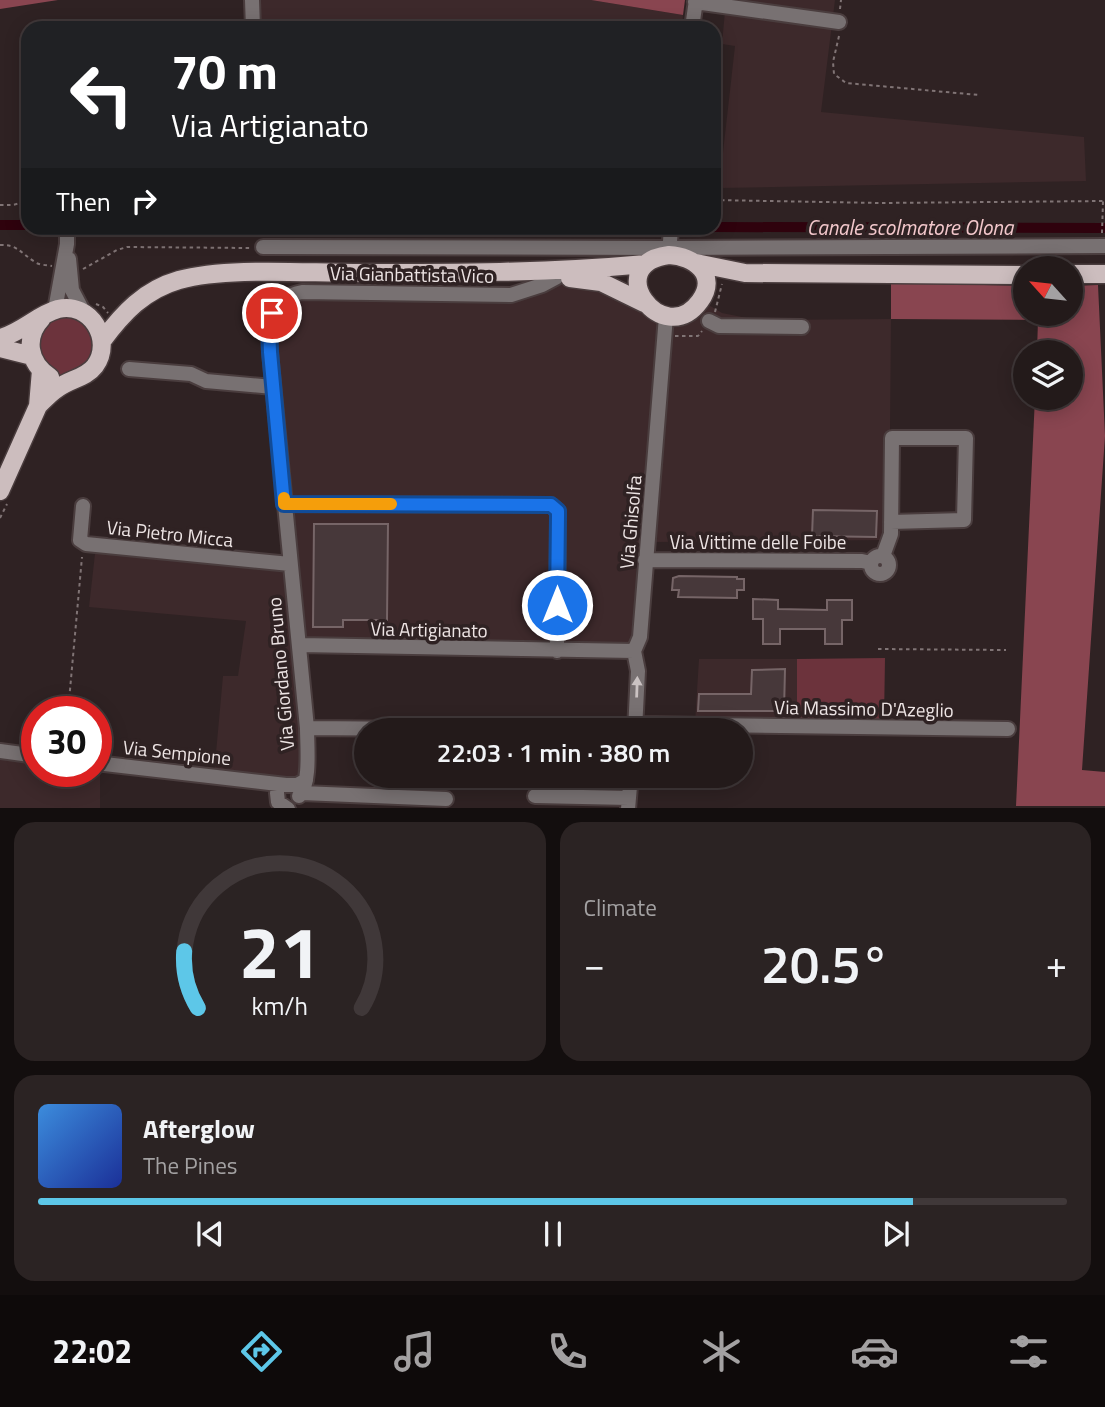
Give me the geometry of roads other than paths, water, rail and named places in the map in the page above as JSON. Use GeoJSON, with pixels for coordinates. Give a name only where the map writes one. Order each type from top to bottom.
{"type":"FeatureCollection","features":[{"type":"Feature","properties":{"kind":"main road"},"geometry":{"type":"LineString","coordinates":[[644,303],[638,282],[646,264],[670,243],[681,256],[745,273],[1013,275]]}},
{"type":"Feature","properties":{"kind":"main road"},"geometry":{"type":"LineString","coordinates":[[696,262],[704,272],[707,282],[697,303]]}},
{"type":"Feature","properties":{"kind":"main road"},"geometry":{"type":"LineString","coordinates":[[497,274],[646,264]]}},
{"type":"Feature","properties":{"kind":"main road"},"geometry":{"type":"LineString","coordinates":[[0,338],[25,328],[50,313],[68,308],[84,313],[101,313],[131,305],[163,286],[209,275],[497,274],[557,277],[601,282],[666,316],[697,303],[718,283],[745,273]]}},
{"type":"Feature","properties":{"kind":"main road"},"geometry":{"type":"LineString","coordinates":[[1083,274],[1105,274]]}},
{"type":"Feature","properties":{"kind":"main road"},"geometry":{"type":"LineString","coordinates":[[102,341],[131,305]]}},
{"type":"Feature","properties":{"kind":"main road"},"geometry":{"type":"LineString","coordinates":[[38,406],[37,363],[30,347],[36,325],[50,313]]}},
{"type":"Feature","properties":{"kind":"main road"},"geometry":{"type":"LineString","coordinates":[[0,491],[38,406],[57,388],[82,376],[95,366],[102,341],[96,325],[84,313]]}},
{"type":"Feature","properties":{"kind":"main road"},"geometry":{"type":"LineString","coordinates":[[0,348],[37,363],[52,377],[71,380]]}},
{"type":"Feature","properties":{"kind":"street"},"geometry":{"type":"LineString","coordinates":[[252,0],[253,21]]}},
{"type":"Feature","properties":{"kind":"street"},"geometry":{"type":"LineString","coordinates":[[693,21],[695,1],[839,22]]}},
{"type":"Feature","properties":{"kind":"street"},"geometry":{"type":"LineString","coordinates":[[67,235],[72,290],[84,313]]}},
{"type":"Feature","properties":{"kind":"street"},"geometry":{"type":"LineString","coordinates":[[263,247],[670,243],[1103,244]]}},
{"type":"Feature","properties":{"kind":"street"},"geometry":{"type":"LineString","coordinates":[[50,313],[72,269]]}},
{"type":"Feature","properties":{"kind":"street","name":"Via Gianbattista Vico"},"geometry":{"type":"LineString","coordinates":[[290,564],[269,325],[272,313],[280,302],[290,294],[302,292],[511,295],[557,277]]}},
{"type":"Feature","properties":{"kind":"street"},"geometry":{"type":"LineString","coordinates":[[697,303],[709,321],[719,326],[802,327]]}},
{"type":"Feature","properties":{"kind":"street","name":"Via Ghisolfa"},"geometry":{"type":"LineString","coordinates":[[636,718],[638,671],[634,651],[640,637],[666,316]]}},
{"type":"Feature","properties":{"kind":"street"},"geometry":{"type":"LineString","coordinates":[[129,369],[191,374],[206,381],[273,387]]}},
{"type":"Feature","properties":{"kind":"street"},"geometry":{"type":"LineString","coordinates":[[892,438],[966,438],[964,520],[891,522],[892,438]]}},
{"type":"Feature","properties":{"kind":"street"},"geometry":{"type":"LineString","coordinates":[[284,504],[555,507],[558,516],[557,651]]}},
{"type":"Feature","properties":{"kind":"street","name":"Via Pietro Micca"},"geometry":{"type":"LineString","coordinates":[[83,506],[80,540],[86,544],[290,564]]}},
{"type":"Feature","properties":{"kind":"street","name":"Via Vittime delle Foibe"},"geometry":{"type":"LineString","coordinates":[[645,560],[877,560],[891,534],[891,522]]}},
{"type":"Feature","properties":{"kind":"street","name":"Via Giordano Bruno"},"geometry":{"type":"LineString","coordinates":[[290,564],[307,729],[293,796]]}},
{"type":"Feature","properties":{"kind":"street","name":"Via Artigianato"},"geometry":{"type":"LineString","coordinates":[[300,645],[634,651]]}},
{"type":"Feature","properties":{"kind":"street","name":"Via Massimo D'Azeglio"},"geometry":{"type":"LineString","coordinates":[[753,728],[1008,729]]}},
{"type":"Feature","properties":{"kind":"street"},"geometry":{"type":"LineString","coordinates":[[307,729],[354,729]]}},
{"type":"Feature","properties":{"kind":"street"},"geometry":{"type":"LineString","coordinates":[[0,751],[21,754]]}},
{"type":"Feature","properties":{"kind":"street","name":"Via Sempione"},"geometry":{"type":"LineString","coordinates":[[112,766],[255,780],[293,796]]}},
{"type":"Feature","properties":{"kind":"street"},"geometry":{"type":"LineString","coordinates":[[293,796],[330,794],[446,799]]}},
{"type":"Feature","properties":{"kind":"street"},"geometry":{"type":"LineString","coordinates":[[535,796],[628,803]]}},
{"type":"Feature","properties":{"kind":"waterway","name":"Canale scolmatore Olona"},"geometry":{"type":"LineString","coordinates":[[0,225],[21,225]]}},
{"type":"Feature","properties":{"kind":"waterway","name":"Canale scolmatore Olona"},"geometry":{"type":"LineString","coordinates":[[721,227],[1105,228]]}}]}
